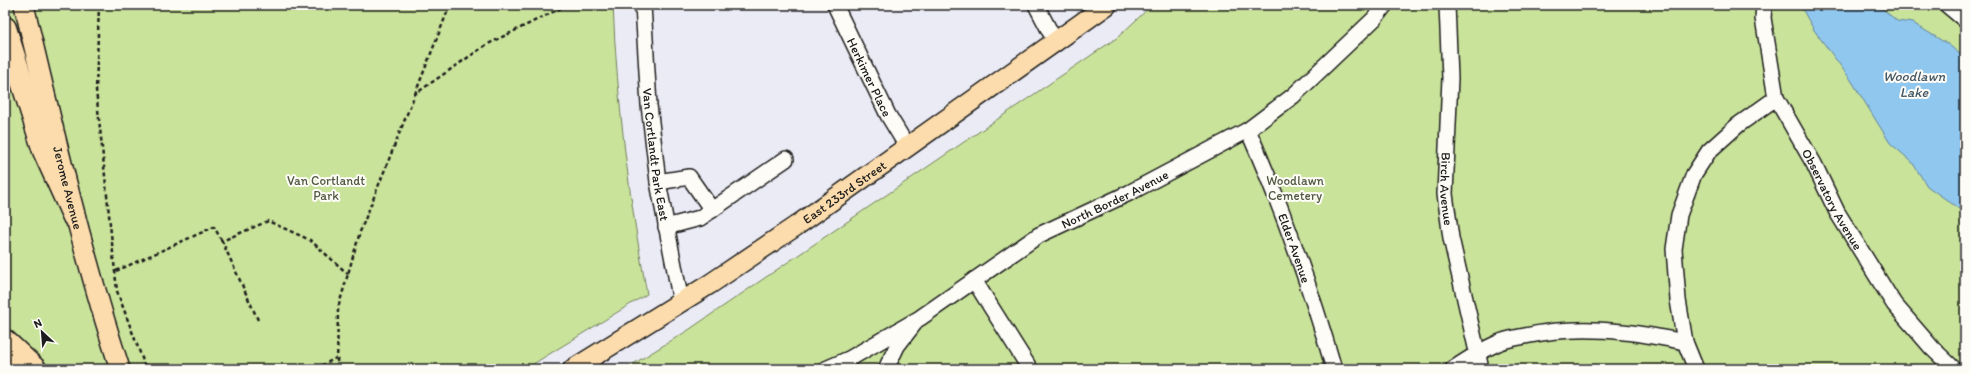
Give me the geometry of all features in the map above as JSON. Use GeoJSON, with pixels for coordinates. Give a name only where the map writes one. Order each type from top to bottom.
{"type":"FeatureCollection","features":[{"type":"Feature","properties":{"kind":"highway"},"geometry":{"type":"LineString","coordinates":[[5,28],[44,151],[74,217]]}},
{"type":"Feature","properties":{"kind":"highway"},"geometry":{"type":"LineString","coordinates":[[5,341],[35,369]]}},
{"type":"Feature","properties":{"kind":"main road","name":"Jerome Avenue"},"geometry":{"type":"LineString","coordinates":[[24,5],[74,217],[120,369]]}},
{"type":"Feature","properties":{"kind":"main road","name":"East 233rd Street"},"geometry":{"type":"LineString","coordinates":[[573,369],[681,302],[767,246],[908,148],[1107,5]]}},
{"type":"Feature","properties":{"kind":"street","name":"Van Cortlandt Park East"},"geometry":{"type":"LineString","coordinates":[[643,5],[649,105],[658,182],[681,302]]}},
{"type":"Feature","properties":{"kind":"street","name":"Herkimer Place"},"geometry":{"type":"LineString","coordinates":[[835,5],[888,115],[908,148]]}},
{"type":"Feature","properties":{"kind":"street"},"geometry":{"type":"LineString","coordinates":[[1036,5],[1056,43]]}},
{"type":"Feature","properties":{"kind":"street","name":"North Border Avenue"},"geometry":{"type":"LineString","coordinates":[[826,369],[849,359],[920,318],[1039,235],[1129,193],[1248,130],[1293,96],[1374,19],[1385,5]]}},
{"type":"Feature","properties":{"kind":"street","name":"Birch Avenue"},"geometry":{"type":"LineString","coordinates":[[1446,5],[1450,78],[1445,194],[1452,238],[1481,369]]}},
{"type":"Feature","properties":{"kind":"street","name":"Observatory Avenue"},"geometry":{"type":"LineString","coordinates":[[1764,5],[1763,18],[1776,98],[1814,164],[1837,212],[1894,304],[1932,348],[1954,369]]}},
{"type":"Feature","properties":{"kind":"street"},"geometry":{"type":"LineString","coordinates":[[1947,5],[1965,20]]}},
{"type":"Feature","properties":{"kind":"street"},"geometry":{"type":"LineString","coordinates":[[1696,369],[1685,342],[1678,300],[1674,249],[1679,216],[1694,174],[1709,151],[1738,125],[1776,98]]}},
{"type":"Feature","properties":{"kind":"street","name":"Elder Avenue"},"geometry":{"type":"LineString","coordinates":[[1248,130],[1272,186],[1312,294],[1334,369]]}},
{"type":"Feature","properties":{"kind":"street"},"geometry":{"type":"LineString","coordinates":[[666,227],[700,218],[786,159]]}},
{"type":"Feature","properties":{"kind":"street"},"geometry":{"type":"LineString","coordinates":[[658,182],[689,177],[712,210]]}},
{"type":"Feature","properties":{"kind":"street"},"geometry":{"type":"LineString","coordinates":[[974,280],[1030,369]]}},
{"type":"Feature","properties":{"kind":"street"},"geometry":{"type":"LineString","coordinates":[[886,369],[897,346],[920,318]]}},
{"type":"Feature","properties":{"kind":"street"},"geometry":{"type":"LineString","coordinates":[[1453,369],[1477,353],[1499,342],[1550,330],[1599,328],[1685,342]]}},
{"type":"Feature","properties":{"kind":"path"},"geometry":{"type":"LineString","coordinates":[[99,5],[96,90],[117,291],[146,369]]}},
{"type":"Feature","properties":{"kind":"path"},"geometry":{"type":"LineString","coordinates":[[337,369],[338,308],[360,232],[450,5]]}},
{"type":"Feature","properties":{"kind":"path"},"geometry":{"type":"LineString","coordinates":[[415,94],[486,45],[566,5]]}},
{"type":"Feature","properties":{"kind":"path"},"geometry":{"type":"LineString","coordinates":[[222,241],[268,221],[310,240],[348,274]]}},
{"type":"Feature","properties":{"kind":"path"},"geometry":{"type":"LineString","coordinates":[[116,271],[214,227],[222,241],[258,320]]}},
{"type":"Feature","properties":{"kind":"path"},"geometry":{"type":"LineString","coordinates":[[315,369],[336,358]]}},
{"type":"Feature","properties":{"kind":"green space","name":"Van Cortlandt Park"},"geometry":{"type":"Polygon","coordinates":[[[5,5],[613,5],[617,78],[629,186],[647,294],[525,369],[5,369],[5,5]]]}},
{"type":"Feature","properties":{"kind":"green space","name":"Woodlawn Cemetery"},"geometry":{"type":"Polygon","coordinates":[[[1152,5],[1965,5],[1965,369],[625,369],[687,331],[1118,37],[1152,5]]]}},
{"type":"Feature","properties":{"kind":"water","name":"Woodlawn Lake"},"geometry":{"type":"Polygon","coordinates":[[[1800,5],[1878,5],[1897,21],[1913,23],[1949,45],[1965,58],[1965,213],[1927,186],[1912,162],[1890,143],[1851,80],[1814,30],[1800,5]]]}}]}
